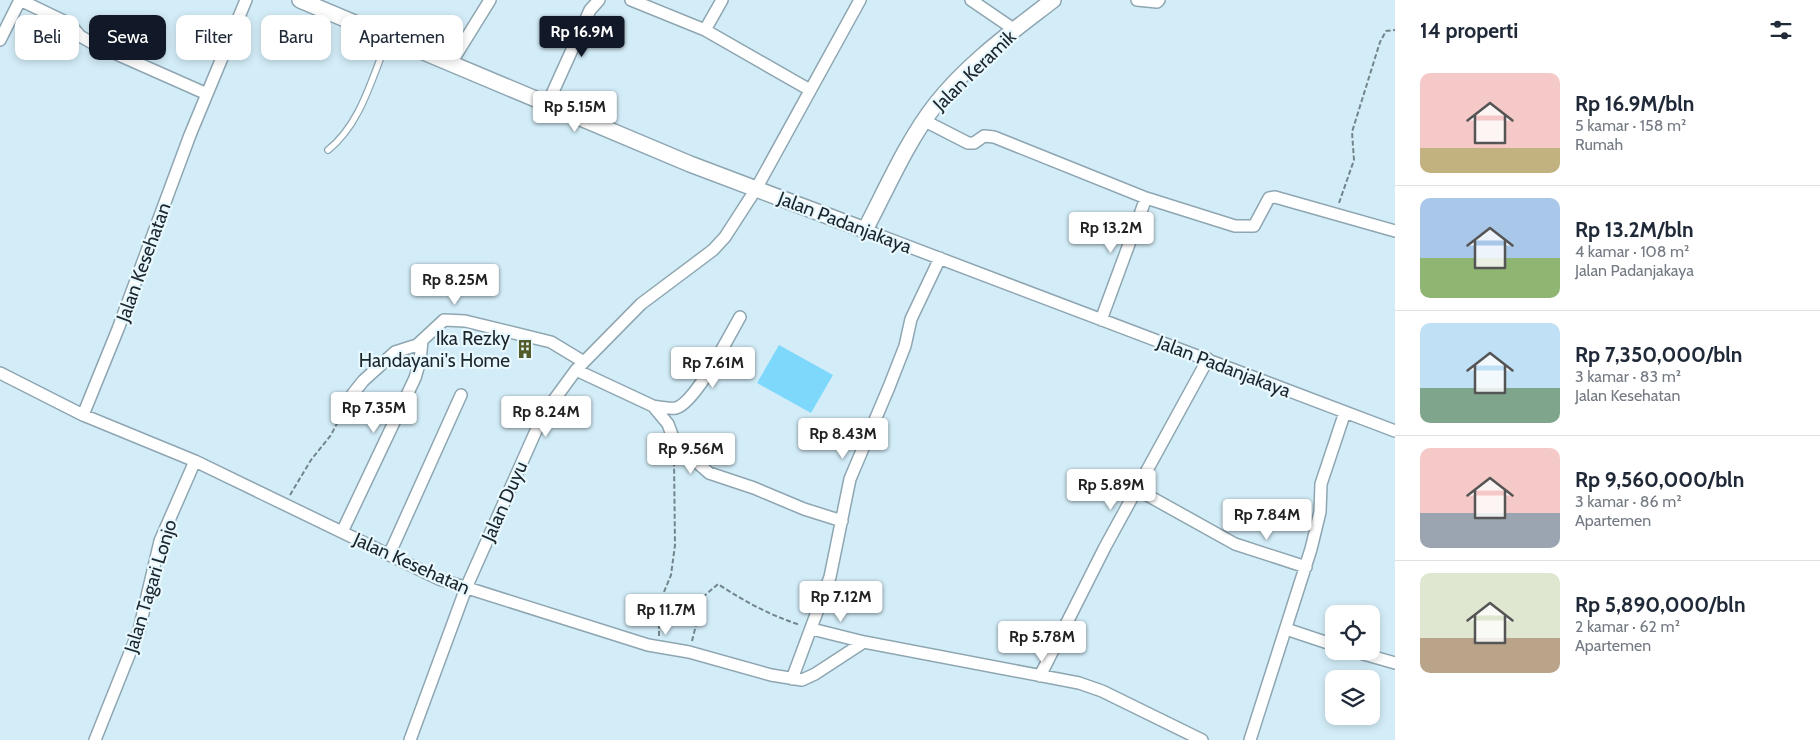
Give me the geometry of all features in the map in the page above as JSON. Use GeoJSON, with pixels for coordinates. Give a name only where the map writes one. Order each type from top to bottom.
{"type":"FeatureCollection","features":[{"type":"Feature","properties":{"kind":"street"},"geometry":{"type":"LineString","coordinates":[[0,40],[20,0],[70,24],[80,36],[94,44],[207,94]]}},
{"type":"Feature","properties":{"kind":"street","name":"Jalan Kesehatan"},"geometry":{"type":"LineString","coordinates":[[246,0],[190,134],[118,329],[83,415],[195,461],[439,579],[658,648],[689,652],[792,679],[808,678],[864,642]]}},
{"type":"Feature","properties":{"kind":"street","name":"Jalan Padanjakaya"},"geometry":{"type":"LineString","coordinates":[[300,0],[341,17]]}},
{"type":"Feature","properties":{"kind":"street"},"geometry":{"type":"LineString","coordinates":[[451,63],[490,0]]}},
{"type":"Feature","properties":{"kind":"street"},"geometry":{"type":"LineString","coordinates":[[547,105],[590,10],[599,0]]}},
{"type":"Feature","properties":{"kind":"street"},"geometry":{"type":"LineString","coordinates":[[631,0],[705,30],[810,90]]}},
{"type":"Feature","properties":{"kind":"street"},"geometry":{"type":"LineString","coordinates":[[705,30],[722,0]]}},
{"type":"Feature","properties":{"kind":"street","name":"Jalan Duyu"},"geometry":{"type":"LineString","coordinates":[[410,740],[466,588],[538,425],[580,366],[650,296],[718,245],[756,189],[860,0]]}},
{"type":"Feature","properties":{"kind":"street"},"geometry":{"type":"LineString","coordinates":[[971,0],[1015,30]]}},
{"type":"Feature","properties":{"kind":"street","name":"Jalan Keramik"},"geometry":{"type":"LineString","coordinates":[[865,230],[925,120],[953,86],[1015,30],[1053,0]]}},
{"type":"Feature","properties":{"kind":"street"},"geometry":{"type":"LineString","coordinates":[[1137,0],[1159,0]]}},
{"type":"Feature","properties":{"kind":"street","name":"Jalan Padanjakaya"},"geometry":{"type":"LineString","coordinates":[[444,60],[547,105],[756,189],[1395,431]]}},
{"type":"Feature","properties":{"kind":"street"},"geometry":{"type":"LineString","coordinates":[[925,120],[968,143],[974,143],[984,136],[994,137],[1146,198],[1245,227],[1255,224],[1262,208],[1272,197],[1395,231]]}},
{"type":"Feature","properties":{"kind":"street"},"geometry":{"type":"LineString","coordinates":[[1101,320],[1146,198]]}},
{"type":"Feature","properties":{"kind":"street"},"geometry":{"type":"LineString","coordinates":[[792,679],[830,576],[850,479],[905,346],[912,319],[940,258]]}},
{"type":"Feature","properties":{"kind":"street"},"geometry":{"type":"LineString","coordinates":[[652,406],[673,408],[682,405],[699,386],[740,317]]}},
{"type":"Feature","properties":{"kind":"street"},"geometry":{"type":"LineString","coordinates":[[352,395],[363,380],[396,352],[412,348],[440,323],[455,319],[551,342],[580,366],[652,406],[668,424],[675,444],[709,473],[754,488],[804,509],[842,521]]}},
{"type":"Feature","properties":{"kind":"street"},"geometry":{"type":"LineString","coordinates":[[342,532],[415,378],[420,361],[422,341]]}},
{"type":"Feature","properties":{"kind":"street"},"geometry":{"type":"LineString","coordinates":[[1040,676],[1101,555],[1208,359]]}},
{"type":"Feature","properties":{"kind":"street"},"geometry":{"type":"LineString","coordinates":[[0,373],[83,415]]}},
{"type":"Feature","properties":{"kind":"street"},"geometry":{"type":"LineString","coordinates":[[390,555],[461,395]]}},
{"type":"Feature","properties":{"kind":"street"},"geometry":{"type":"LineString","coordinates":[[1250,740],[1306,567],[1320,512],[1321,484],[1345,412]]}},
{"type":"Feature","properties":{"kind":"street","name":"Jalan Tagari Lonjo"},"geometry":{"type":"LineString","coordinates":[[95,740],[136,640],[160,541],[195,461]]}},
{"type":"Feature","properties":{"kind":"street"},"geometry":{"type":"LineString","coordinates":[[1138,490],[1236,544],[1306,567]]}},
{"type":"Feature","properties":{"kind":"street"},"geometry":{"type":"LineString","coordinates":[[812,629],[864,642],[1096,688],[1202,740]]}},
{"type":"Feature","properties":{"kind":"street"},"geometry":{"type":"LineString","coordinates":[[1286,629],[1325,642]]}},
{"type":"Feature","properties":{"kind":"street"},"geometry":{"type":"LineString","coordinates":[[1380,659],[1395,663]]}},
{"type":"Feature","properties":{"kind":"lane"},"geometry":{"type":"LineString","coordinates":[[328,150],[340,140],[352,123],[378,60]]}},
{"type":"Feature","properties":{"kind":"path"},"geometry":{"type":"LineString","coordinates":[[1335,215],[1354,160],[1352,132],[1380,42],[1386,31],[1395,30]]}},
{"type":"Feature","properties":{"kind":"path"},"geometry":{"type":"LineString","coordinates":[[284,503],[296,488],[311,460],[331,435],[352,395]]}},
{"type":"Feature","properties":{"kind":"path"},"geometry":{"type":"LineString","coordinates":[[658,648],[659,604],[671,574],[675,545],[675,444]]}},
{"type":"Feature","properties":{"kind":"path"},"geometry":{"type":"LineString","coordinates":[[689,652],[703,597],[718,584],[749,605],[771,616],[812,629]]}},
{"type":"Feature","properties":{"kind":"shaded area"},"geometry":{"type":"Polygon","coordinates":[[[779,345],[833,375],[811,413],[757,383],[779,345]]]}},
{"type":"Feature","properties":{"kind":"place","name":"Ika Rezky Handayani's Home"},"geometry":{"type":"Point","coordinates":[525,349]}}]}
